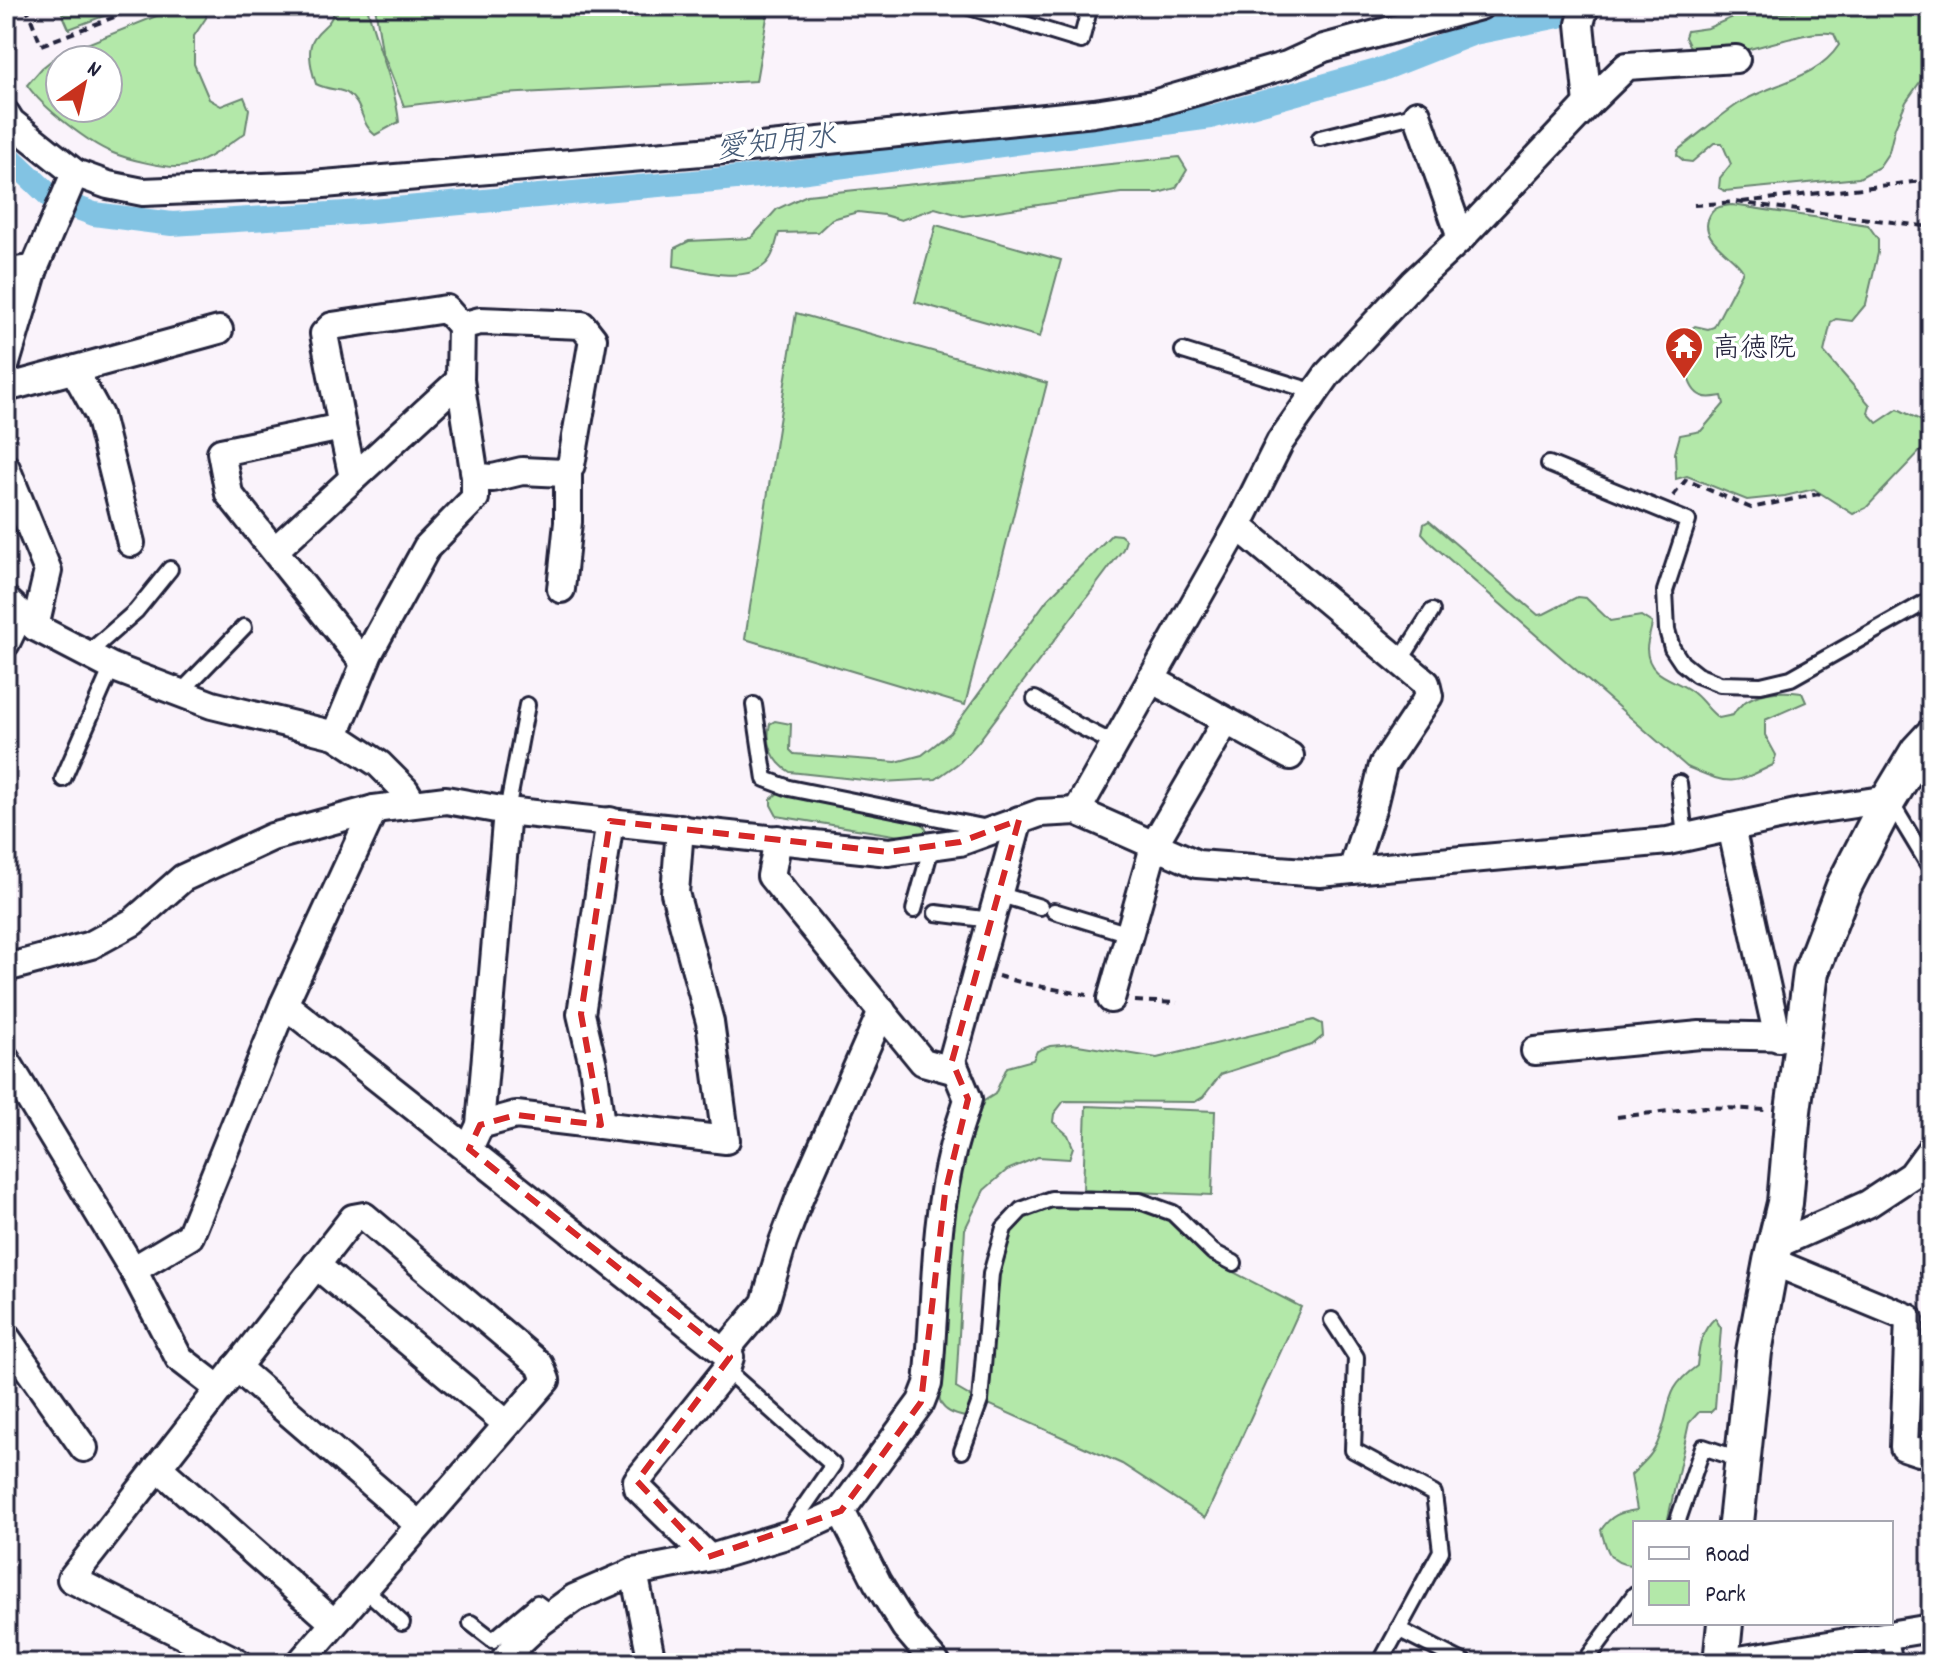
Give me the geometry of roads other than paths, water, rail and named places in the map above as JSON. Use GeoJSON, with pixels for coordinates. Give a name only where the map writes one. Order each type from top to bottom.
{"type":"FeatureCollection","features":[{"type":"Feature","properties":{"kind":"street"},"geometry":{"type":"LineString","coordinates":[[6,114],[72,181],[143,192],[312,185],[760,147],[1094,113],[1153,104],[1287,65],[1324,48],[1480,6]]}},
{"type":"Feature","properties":{"kind":"street"},"geometry":{"type":"LineString","coordinates":[[1585,6],[1580,24],[1588,104]]}},
{"type":"Feature","properties":{"kind":"street"},"geometry":{"type":"LineString","coordinates":[[1077,811],[1238,526],[1280,442],[1328,374],[1627,66],[1736,59]]}},
{"type":"Feature","properties":{"kind":"street"},"geometry":{"type":"LineString","coordinates":[[1417,114],[1461,238]]}},
{"type":"Feature","properties":{"kind":"street"},"geometry":{"type":"LineString","coordinates":[[6,363],[34,269],[72,181]]}},
{"type":"Feature","properties":{"kind":"street"},"geometry":{"type":"LineString","coordinates":[[6,272],[34,269]]}},
{"type":"Feature","properties":{"kind":"street"},"geometry":{"type":"LineString","coordinates":[[335,735],[364,663],[427,547],[475,498],[475,477],[460,380],[461,326],[446,309],[332,326],[324,334],[353,478]]}},
{"type":"Feature","properties":{"kind":"street"},"geometry":{"type":"LineString","coordinates":[[461,326],[480,321],[582,325],[593,339],[571,465],[564,473],[522,471],[493,478],[475,477]]}},
{"type":"Feature","properties":{"kind":"street"},"geometry":{"type":"LineString","coordinates":[[6,388],[219,330]]}},
{"type":"Feature","properties":{"kind":"street"},"geometry":{"type":"LineString","coordinates":[[74,370],[99,415],[131,543]]}},
{"type":"Feature","properties":{"kind":"street"},"geometry":{"type":"LineString","coordinates":[[275,550],[460,380]]}},
{"type":"Feature","properties":{"kind":"street"},"geometry":{"type":"LineString","coordinates":[[342,427],[221,452],[229,494],[364,663]]}},
{"type":"Feature","properties":{"kind":"street"},"geometry":{"type":"LineString","coordinates":[[6,468],[48,571],[20,614],[6,643]]}},
{"type":"Feature","properties":{"kind":"street"},"geometry":{"type":"LineString","coordinates":[[561,589],[568,522],[568,468]]}},
{"type":"Feature","properties":{"kind":"street"},"geometry":{"type":"LineString","coordinates":[[1238,526],[1426,683],[1429,696],[1383,765],[1352,870]]}},
{"type":"Feature","properties":{"kind":"street"},"geometry":{"type":"LineString","coordinates":[[20,614],[112,667],[212,705],[335,735],[379,764],[405,790],[413,803]]}},
{"type":"Feature","properties":{"kind":"street"},"geometry":{"type":"LineString","coordinates":[[1151,679],[1290,756]]}},
{"type":"Feature","properties":{"kind":"street"},"geometry":{"type":"LineString","coordinates":[[1111,999],[1155,843],[1226,721]]}},
{"type":"Feature","properties":{"kind":"street"},"geometry":{"type":"LineString","coordinates":[[1790,1037],[1844,886],[1889,799],[1918,751],[1931,737]]}},
{"type":"Feature","properties":{"kind":"street"},"geometry":{"type":"LineString","coordinates":[[6,968],[91,945],[133,922],[183,878],[272,837],[374,809],[446,800],[507,811],[889,852],[960,842],[1040,813],[1077,811],[1197,864],[1320,873],[1685,837],[1801,812],[1889,799]]}},
{"type":"Feature","properties":{"kind":"street"},"geometry":{"type":"LineString","coordinates":[[133,1270],[190,1236],[284,1004],[374,809]]}},
{"type":"Feature","properties":{"kind":"street"},"geometry":{"type":"LineString","coordinates":[[469,1149],[480,1125],[507,811]]}},
{"type":"Feature","properties":{"kind":"street"},"geometry":{"type":"LineString","coordinates":[[601,1125],[593,1065],[581,1014],[610,821]]}},
{"type":"Feature","properties":{"kind":"street"},"geometry":{"type":"LineString","coordinates":[[502,1663],[514,1647],[574,1598],[634,1572],[708,1557],[793,1533],[841,1511],[921,1402],[928,1384],[938,1242],[952,1152],[968,1099],[952,1061],[994,907],[1007,824]]}},
{"type":"Feature","properties":{"kind":"street"},"geometry":{"type":"LineString","coordinates":[[1731,827],[1790,1037],[1793,1111],[1785,1203],[1754,1352],[1736,1521]]}},
{"type":"Feature","properties":{"kind":"street"},"geometry":{"type":"LineString","coordinates":[[480,1125],[516,1115],[726,1140],[710,1022],[675,893],[680,828]]}},
{"type":"Feature","properties":{"kind":"street"},"geometry":{"type":"LineString","coordinates":[[778,839],[771,876],[923,1062],[956,1071]]}},
{"type":"Feature","properties":{"kind":"street"},"geometry":{"type":"LineString","coordinates":[[284,1004],[469,1149],[725,1361]]}},
{"type":"Feature","properties":{"kind":"street"},"geometry":{"type":"LineString","coordinates":[[708,1557],[638,1488],[637,1481],[765,1303],[800,1197],[882,1011]]}},
{"type":"Feature","properties":{"kind":"street"},"geometry":{"type":"LineString","coordinates":[[1535,1051],[1700,1035],[1790,1037]]}},
{"type":"Feature","properties":{"kind":"street"},"geometry":{"type":"LineString","coordinates":[[6,1060],[133,1270],[179,1358],[219,1389]]}},
{"type":"Feature","properties":{"kind":"street"},"geometry":{"type":"LineString","coordinates":[[1773,1253],[1868,1204],[1912,1175],[1931,1149]]}},
{"type":"Feature","properties":{"kind":"street"},"geometry":{"type":"LineString","coordinates":[[239,1663],[71,1579],[353,1218],[364,1216],[540,1365],[546,1380],[300,1663]]}},
{"type":"Feature","properties":{"kind":"street"},"geometry":{"type":"LineString","coordinates":[[1773,1253],[1909,1318],[1904,1447],[1919,1452],[1931,1448]]}},
{"type":"Feature","properties":{"kind":"street"},"geometry":{"type":"LineString","coordinates":[[316,1265],[507,1424]]}},
{"type":"Feature","properties":{"kind":"street"},"geometry":{"type":"LineString","coordinates":[[6,1338],[84,1448]]}},
{"type":"Feature","properties":{"kind":"street"},"geometry":{"type":"LineString","coordinates":[[236,1367],[419,1525]]}},
{"type":"Feature","properties":{"kind":"street"},"geometry":{"type":"LineString","coordinates":[[158,1467],[334,1623]]}},
{"type":"Feature","properties":{"kind":"street"},"geometry":{"type":"LineString","coordinates":[[841,1511],[877,1582],[905,1627],[936,1663]]}},
{"type":"Feature","properties":{"kind":"street"},"geometry":{"type":"LineString","coordinates":[[634,1572],[652,1663]]}},
{"type":"Feature","properties":{"kind":"street"},"geometry":{"type":"LineString","coordinates":[[1725,1625],[1721,1663],[1835,1654],[1880,1631],[1931,1628]]}},
{"type":"Feature","properties":{"kind":"lane"},"geometry":{"type":"LineString","coordinates":[[966,6],[1081,41],[1090,6]]}},
{"type":"Feature","properties":{"kind":"lane"},"geometry":{"type":"LineString","coordinates":[[1320,138],[1417,114]]}},
{"type":"Feature","properties":{"kind":"lane"},"geometry":{"type":"LineString","coordinates":[[1183,351],[1315,392]]}},
{"type":"Feature","properties":{"kind":"lane"},"geometry":{"type":"LineString","coordinates":[[1549,464],[1688,521],[1665,591],[1667,630],[1672,648],[1682,663],[1697,675],[1720,684],[1761,685],[1791,678],[1931,599]]}},
{"type":"Feature","properties":{"kind":"lane"},"geometry":{"type":"LineString","coordinates":[[87,654],[136,611],[170,569]]}},
{"type":"Feature","properties":{"kind":"lane"},"geometry":{"type":"LineString","coordinates":[[1400,661],[1432,611]]}},
{"type":"Feature","properties":{"kind":"lane"},"geometry":{"type":"LineString","coordinates":[[180,693],[244,627]]}},
{"type":"Feature","properties":{"kind":"lane"},"geometry":{"type":"LineString","coordinates":[[63,779],[112,667]]}},
{"type":"Feature","properties":{"kind":"lane"},"geometry":{"type":"LineString","coordinates":[[1035,699],[1115,744]]}},
{"type":"Feature","properties":{"kind":"lane"},"geometry":{"type":"LineString","coordinates":[[507,811],[527,705]]}},
{"type":"Feature","properties":{"kind":"lane"},"geometry":{"type":"LineString","coordinates":[[754,705],[765,779],[789,788],[1007,824]]}},
{"type":"Feature","properties":{"kind":"lane"},"geometry":{"type":"LineString","coordinates":[[1679,783],[1685,837]]}},
{"type":"Feature","properties":{"kind":"lane"},"geometry":{"type":"LineString","coordinates":[[1889,799],[1931,869]]}},
{"type":"Feature","properties":{"kind":"lane"},"geometry":{"type":"LineString","coordinates":[[914,910],[932,845]]}},
{"type":"Feature","properties":{"kind":"lane"},"geometry":{"type":"LineString","coordinates":[[936,913],[994,907],[1047,909],[1129,934]]}},
{"type":"Feature","properties":{"kind":"lane"},"geometry":{"type":"LineString","coordinates":[[962,1451],[980,1401],[991,1274],[996,1250],[1004,1228],[1021,1210],[1051,1199],[1140,1201],[1173,1213],[1213,1252],[1234,1263]]}},
{"type":"Feature","properties":{"kind":"lane"},"geometry":{"type":"LineString","coordinates":[[1332,1320],[1356,1357],[1353,1450],[1434,1494],[1441,1551],[1380,1663]]}},
{"type":"Feature","properties":{"kind":"lane"},"geometry":{"type":"LineString","coordinates":[[725,1361],[833,1465],[792,1524],[793,1533]]}},
{"type":"Feature","properties":{"kind":"lane"},"geometry":{"type":"LineString","coordinates":[[1678,1521],[1703,1447],[1743,1460]]}},
{"type":"Feature","properties":{"kind":"lane"},"geometry":{"type":"LineString","coordinates":[[364,1588],[402,1623]]}},
{"type":"Feature","properties":{"kind":"lane"},"geometry":{"type":"LineString","coordinates":[[1584,1663],[1633,1597]]}},
{"type":"Feature","properties":{"kind":"lane"},"geometry":{"type":"LineString","coordinates":[[471,1623],[493,1640],[537,1603],[552,1614]]}},
{"type":"Feature","properties":{"kind":"lane"},"geometry":{"type":"LineString","coordinates":[[1398,1629],[1465,1663]]}},
{"type":"Feature","properties":{"kind":"lane"},"geometry":{"type":"LineString","coordinates":[[1880,1631],[1895,1663]]}},
{"type":"Feature","properties":{"kind":"waterway","name":"愛知用水"},"geometry":{"type":"LineString","coordinates":[[6,154],[53,199],[94,214],[172,224],[362,212],[792,173],[1211,117],[1380,70],[1474,33],[1559,16]]}},
{"type":"Feature","properties":{"kind":"place","name":"高徳院"},"geometry":{"type":"Point","coordinates":[1684,380]}}]}
